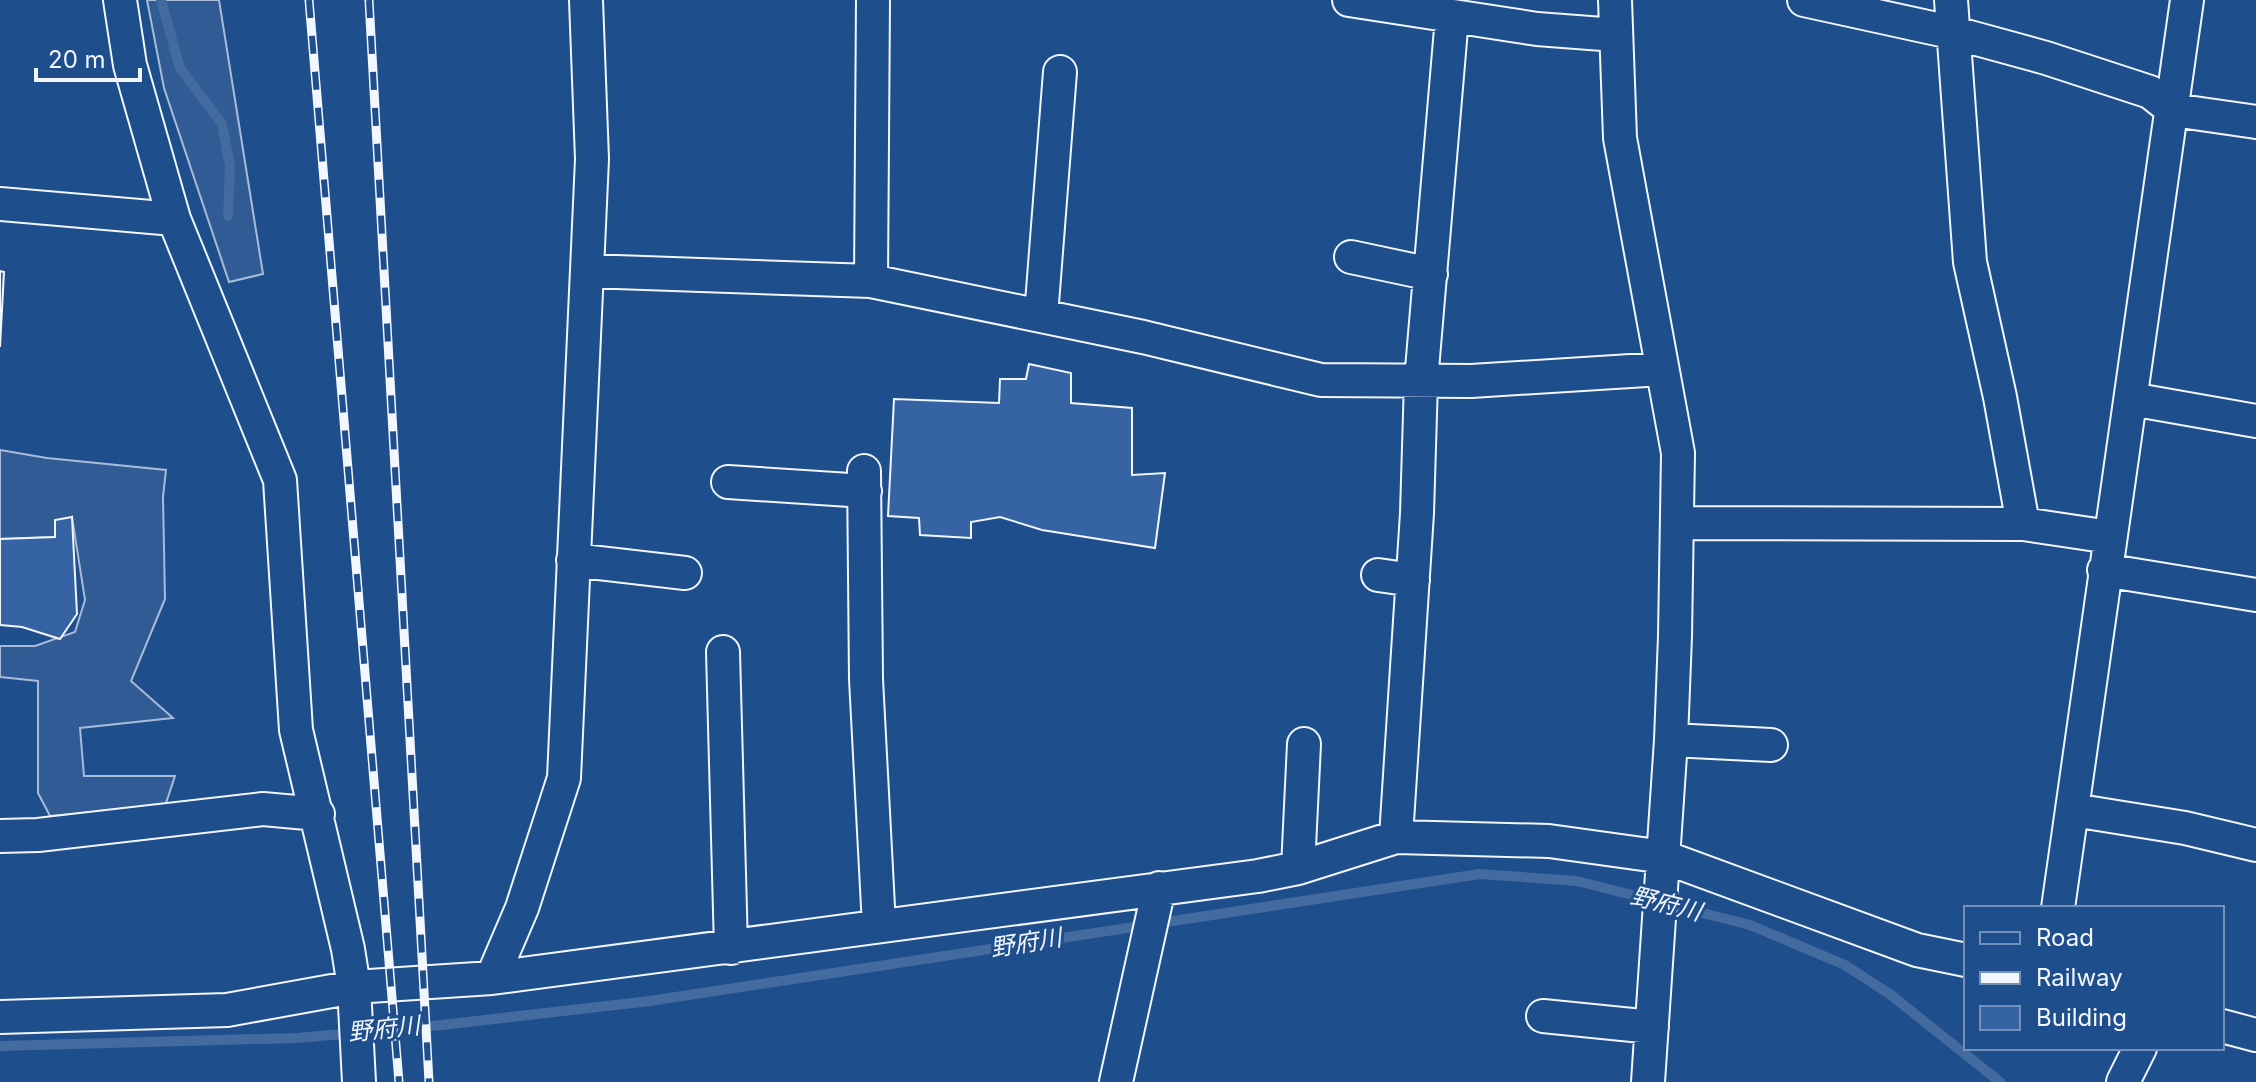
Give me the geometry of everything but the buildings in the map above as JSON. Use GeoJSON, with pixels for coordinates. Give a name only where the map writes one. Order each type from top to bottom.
{"type":"FeatureCollection","features":[{"type":"Feature","properties":{"kind":"street"},"geometry":{"type":"LineString","coordinates":[[120,0],[130,65],[174,219],[280,480],[296,730],[348,949],[355,997],[359,1067]]}},
{"type":"Feature","properties":{"kind":"street"},"geometry":{"type":"LineString","coordinates":[[492,978],[522,908],[564,778],[592,159],[586,0]]}},
{"type":"Feature","properties":{"kind":"street"},"geometry":{"type":"LineString","coordinates":[[871,281],[873,0]]}},
{"type":"Feature","properties":{"kind":"street"},"geometry":{"type":"LineString","coordinates":[[1349,0],[1537,29],[1616,35]]}},
{"type":"Feature","properties":{"kind":"street"},"geometry":{"type":"LineString","coordinates":[[1615,0],[1620,138],[1678,453],[1671,740],[1648,1082]]}},
{"type":"Feature","properties":{"kind":"street"},"geometry":{"type":"LineString","coordinates":[[1804,0],[1955,33],[2046,58],[2150,92],[2173,110],[2256,122]]}},
{"type":"Feature","properties":{"kind":"street"},"geometry":{"type":"LineString","coordinates":[[1951,0],[1970,262],[2000,397],[2023,524]]}},
{"type":"Feature","properties":{"kind":"street"},"geometry":{"type":"LineString","coordinates":[[2058,906],[2187,0]]}},
{"type":"Feature","properties":{"kind":"street"},"geometry":{"type":"LineString","coordinates":[[1396,837],[1413,580],[1421,381],[1452,17]]}},
{"type":"Feature","properties":{"kind":"street"},"geometry":{"type":"LineString","coordinates":[[1041,316],[1060,72]]}},
{"type":"Feature","properties":{"kind":"street"},"geometry":{"type":"LineString","coordinates":[[0,204],[174,219]]}},
{"type":"Feature","properties":{"kind":"street"},"geometry":{"type":"LineString","coordinates":[[1351,257],[1431,274]]}},
{"type":"Feature","properties":{"kind":"street"},"geometry":{"type":"LineString","coordinates":[[588,271],[871,281],[1143,337],[1321,380],[1471,381],[1662,369]]}},
{"type":"Feature","properties":{"kind":"street"},"geometry":{"type":"LineString","coordinates":[[2131,399],[2256,421]]}},
{"type":"Feature","properties":{"kind":"street"},"geometry":{"type":"LineString","coordinates":[[728,482],[864,481],[866,679],[879,926]]}},
{"type":"Feature","properties":{"kind":"street"},"geometry":{"type":"LineString","coordinates":[[1677,523],[2023,524],[2110,537]]}},
{"type":"Feature","properties":{"kind":"street"},"geometry":{"type":"LineString","coordinates":[[573,560],[685,573]]}},
{"type":"Feature","properties":{"kind":"street"},"geometry":{"type":"LineString","coordinates":[[2104,570],[2256,595]]}},
{"type":"Feature","properties":{"kind":"street"},"geometry":{"type":"LineString","coordinates":[[1378,575],[1413,580]]}},
{"type":"Feature","properties":{"kind":"street"},"geometry":{"type":"LineString","coordinates":[[723,652],[731,948]]}},
{"type":"Feature","properties":{"kind":"street"},"geometry":{"type":"LineString","coordinates":[[1671,740],[1771,745]]}},
{"type":"Feature","properties":{"kind":"street"},"geometry":{"type":"LineString","coordinates":[[1298,868],[1304,744]]}},
{"type":"Feature","properties":{"kind":"street"},"geometry":{"type":"LineString","coordinates":[[0,836],[38,835],[263,809],[318,814]]}},
{"type":"Feature","properties":{"kind":"street"},"geometry":{"type":"LineString","coordinates":[[2073,810],[2249,836]]}},
{"type":"Feature","properties":{"kind":"street"},"geometry":{"type":"LineString","coordinates":[[0,1017],[227,1010],[355,997],[879,926],[1158,892],[1298,868],[1396,837],[1549,841],[1663,866],[1917,950],[1964,960]]}},
{"type":"Feature","properties":{"kind":"street"},"geometry":{"type":"LineString","coordinates":[[1116,1082],[1158,892]]}},
{"type":"Feature","properties":{"kind":"street"},"geometry":{"type":"LineString","coordinates":[[1543,1016],[1652,1027]]}},
{"type":"Feature","properties":{"kind":"street"},"geometry":{"type":"LineString","coordinates":[[2224,1027],[2256,1035]]}},
{"type":"Feature","properties":{"kind":"street"},"geometry":{"type":"LineString","coordinates":[[2123,1082],[2139,1050]]}},
{"type":"Feature","properties":{"kind":"shaded area"},"geometry":{"type":"Polygon","coordinates":[[[147,0],[219,0],[263,274],[229,282],[164,88],[147,0]]]}},
{"type":"Feature","properties":{"kind":"shaded area"},"geometry":{"type":"Polygon","coordinates":[[[0,450],[166,470],[163,497],[165,599],[131,681],[173,718],[80,728],[84,776],[175,776],[165,806],[50,816],[38,793],[38,681],[0,677],[0,646],[35,646],[75,632],[85,600],[72,517],[55,537],[0,539],[0,450]]]}},
{"type":"Feature","properties":{"kind":"waterway"},"geometry":{"type":"LineString","coordinates":[[161,0],[180,68],[222,124],[230,166],[228,216]]}},
{"type":"Feature","properties":{"kind":"waterway","name":"野府川"},"geometry":{"type":"LineString","coordinates":[[0,1046],[297,1038],[650,1001],[1480,874],[1577,881],[1750,925],[1845,965],[1891,995],[2000,1082]]}},
{"type":"Feature","properties":{"kind":"railway"},"geometry":{"type":"LineString","coordinates":[[309,0],[399,1082]]}},
{"type":"Feature","properties":{"kind":"railway"},"geometry":{"type":"LineString","coordinates":[[369,0],[429,1082]]}}]}
